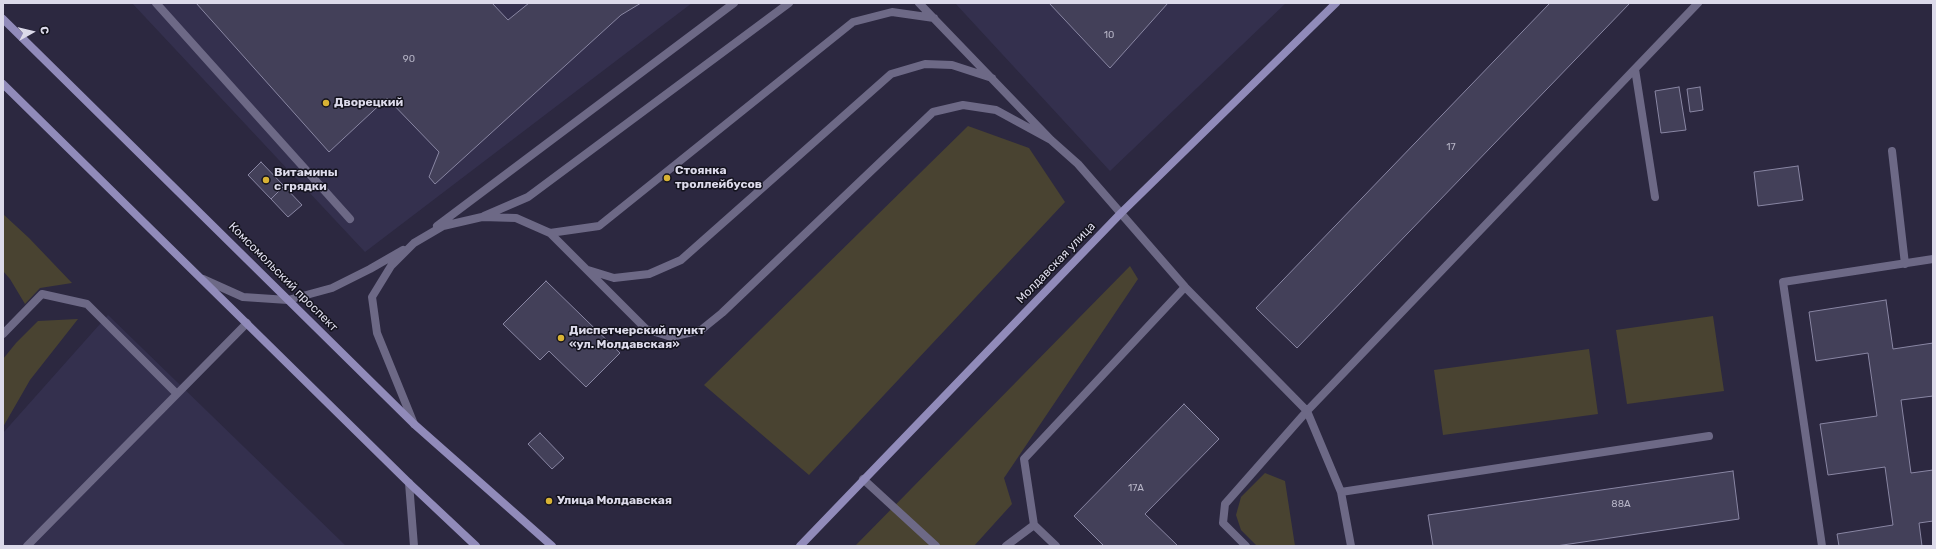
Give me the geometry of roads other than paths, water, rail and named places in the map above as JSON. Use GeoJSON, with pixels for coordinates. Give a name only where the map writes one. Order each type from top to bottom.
{"type":"FeatureCollection","features":[{"type":"Feature","properties":{"kind":"main road","name":"Молдавская улица"},"geometry":{"type":"LineString","coordinates":[[800,546],[1122,214],[1336,3]]}},
{"type":"Feature","properties":{"kind":"main road","name":"Комсомольский проспект"},"geometry":{"type":"LineString","coordinates":[[3,19],[414,424],[552,546]]}},
{"type":"Feature","properties":{"kind":"main road"},"geometry":{"type":"LineString","coordinates":[[3,84],[409,483],[476,546]]}},
{"type":"Feature","properties":{"kind":"lane"},"geometry":{"type":"LineString","coordinates":[[156,3],[350,219]]}},
{"type":"Feature","properties":{"kind":"lane"},"geometry":{"type":"LineString","coordinates":[[414,424],[377,333],[372,297],[391,266],[414,243],[734,3]]}},
{"type":"Feature","properties":{"kind":"lane"},"geometry":{"type":"LineString","coordinates":[[203,279],[243,297],[288,300],[332,288],[370,269],[443,226],[482,217],[528,196],[789,3]]}},
{"type":"Feature","properties":{"kind":"lane"},"geometry":{"type":"LineString","coordinates":[[919,3],[1051,140],[1078,164],[1185,287],[1307,411],[1341,492],[1351,546]]}},
{"type":"Feature","properties":{"kind":"lane"},"geometry":{"type":"LineString","coordinates":[[1246,546],[1223,523],[1225,504],[1307,411],[1698,3]]}},
{"type":"Feature","properties":{"kind":"lane"},"geometry":{"type":"LineString","coordinates":[[550,233],[599,226],[854,22],[892,12],[934,18]]}},
{"type":"Feature","properties":{"kind":"lane"},"geometry":{"type":"LineString","coordinates":[[587,270],[614,278],[621,278],[649,274],[681,260],[891,74],[925,64],[939,64],[952,65],[993,79]]}},
{"type":"Feature","properties":{"kind":"lane"},"geometry":{"type":"LineString","coordinates":[[1635,69],[1655,196]]}},
{"type":"Feature","properties":{"kind":"lane"},"geometry":{"type":"LineString","coordinates":[[482,217],[516,218],[550,233],[646,329],[672,337],[701,330],[728,308],[933,112],[963,105],[996,110],[1051,140]]}},
{"type":"Feature","properties":{"kind":"lane"},"geometry":{"type":"LineString","coordinates":[[1892,150],[1905,264]]}},
{"type":"Feature","properties":{"kind":"lane"},"geometry":{"type":"LineString","coordinates":[[1822,546],[1783,282],[1933,260]]}},
{"type":"Feature","properties":{"kind":"lane"},"geometry":{"type":"LineString","coordinates":[[1056,546],[1034,525],[1024,459],[1185,287]]}},
{"type":"Feature","properties":{"kind":"lane"},"geometry":{"type":"LineString","coordinates":[[3,334],[42,294],[87,304],[177,394]]}},
{"type":"Feature","properties":{"kind":"lane"},"geometry":{"type":"LineString","coordinates":[[27,546],[247,323]]}},
{"type":"Feature","properties":{"kind":"lane"},"geometry":{"type":"LineString","coordinates":[[1341,492],[1709,436]]}},
{"type":"Feature","properties":{"kind":"lane"},"geometry":{"type":"LineString","coordinates":[[864,479],[936,546]]}},
{"type":"Feature","properties":{"kind":"lane"},"geometry":{"type":"LineString","coordinates":[[409,483],[414,546]]}},
{"type":"Feature","properties":{"kind":"lane"},"geometry":{"type":"LineString","coordinates":[[1006,546],[1034,525]]}},
{"type":"Feature","properties":{"kind":"place","name":"Дворецкий"},"geometry":{"type":"Point","coordinates":[326,103]}},
{"type":"Feature","properties":{"kind":"place","name":"Стоянка троллейбусов"},"geometry":{"type":"Point","coordinates":[667,178]}},
{"type":"Feature","properties":{"kind":"place","name":"Витамины с грядки"},"geometry":{"type":"Point","coordinates":[266,180]}},
{"type":"Feature","properties":{"kind":"place","name":"Диспетчерский пункт «ул. Молдавская»"},"geometry":{"type":"Point","coordinates":[561,338]}},
{"type":"Feature","properties":{"kind":"place","name":"Улица Молдавская"},"geometry":{"type":"Point","coordinates":[549,501]}}]}
